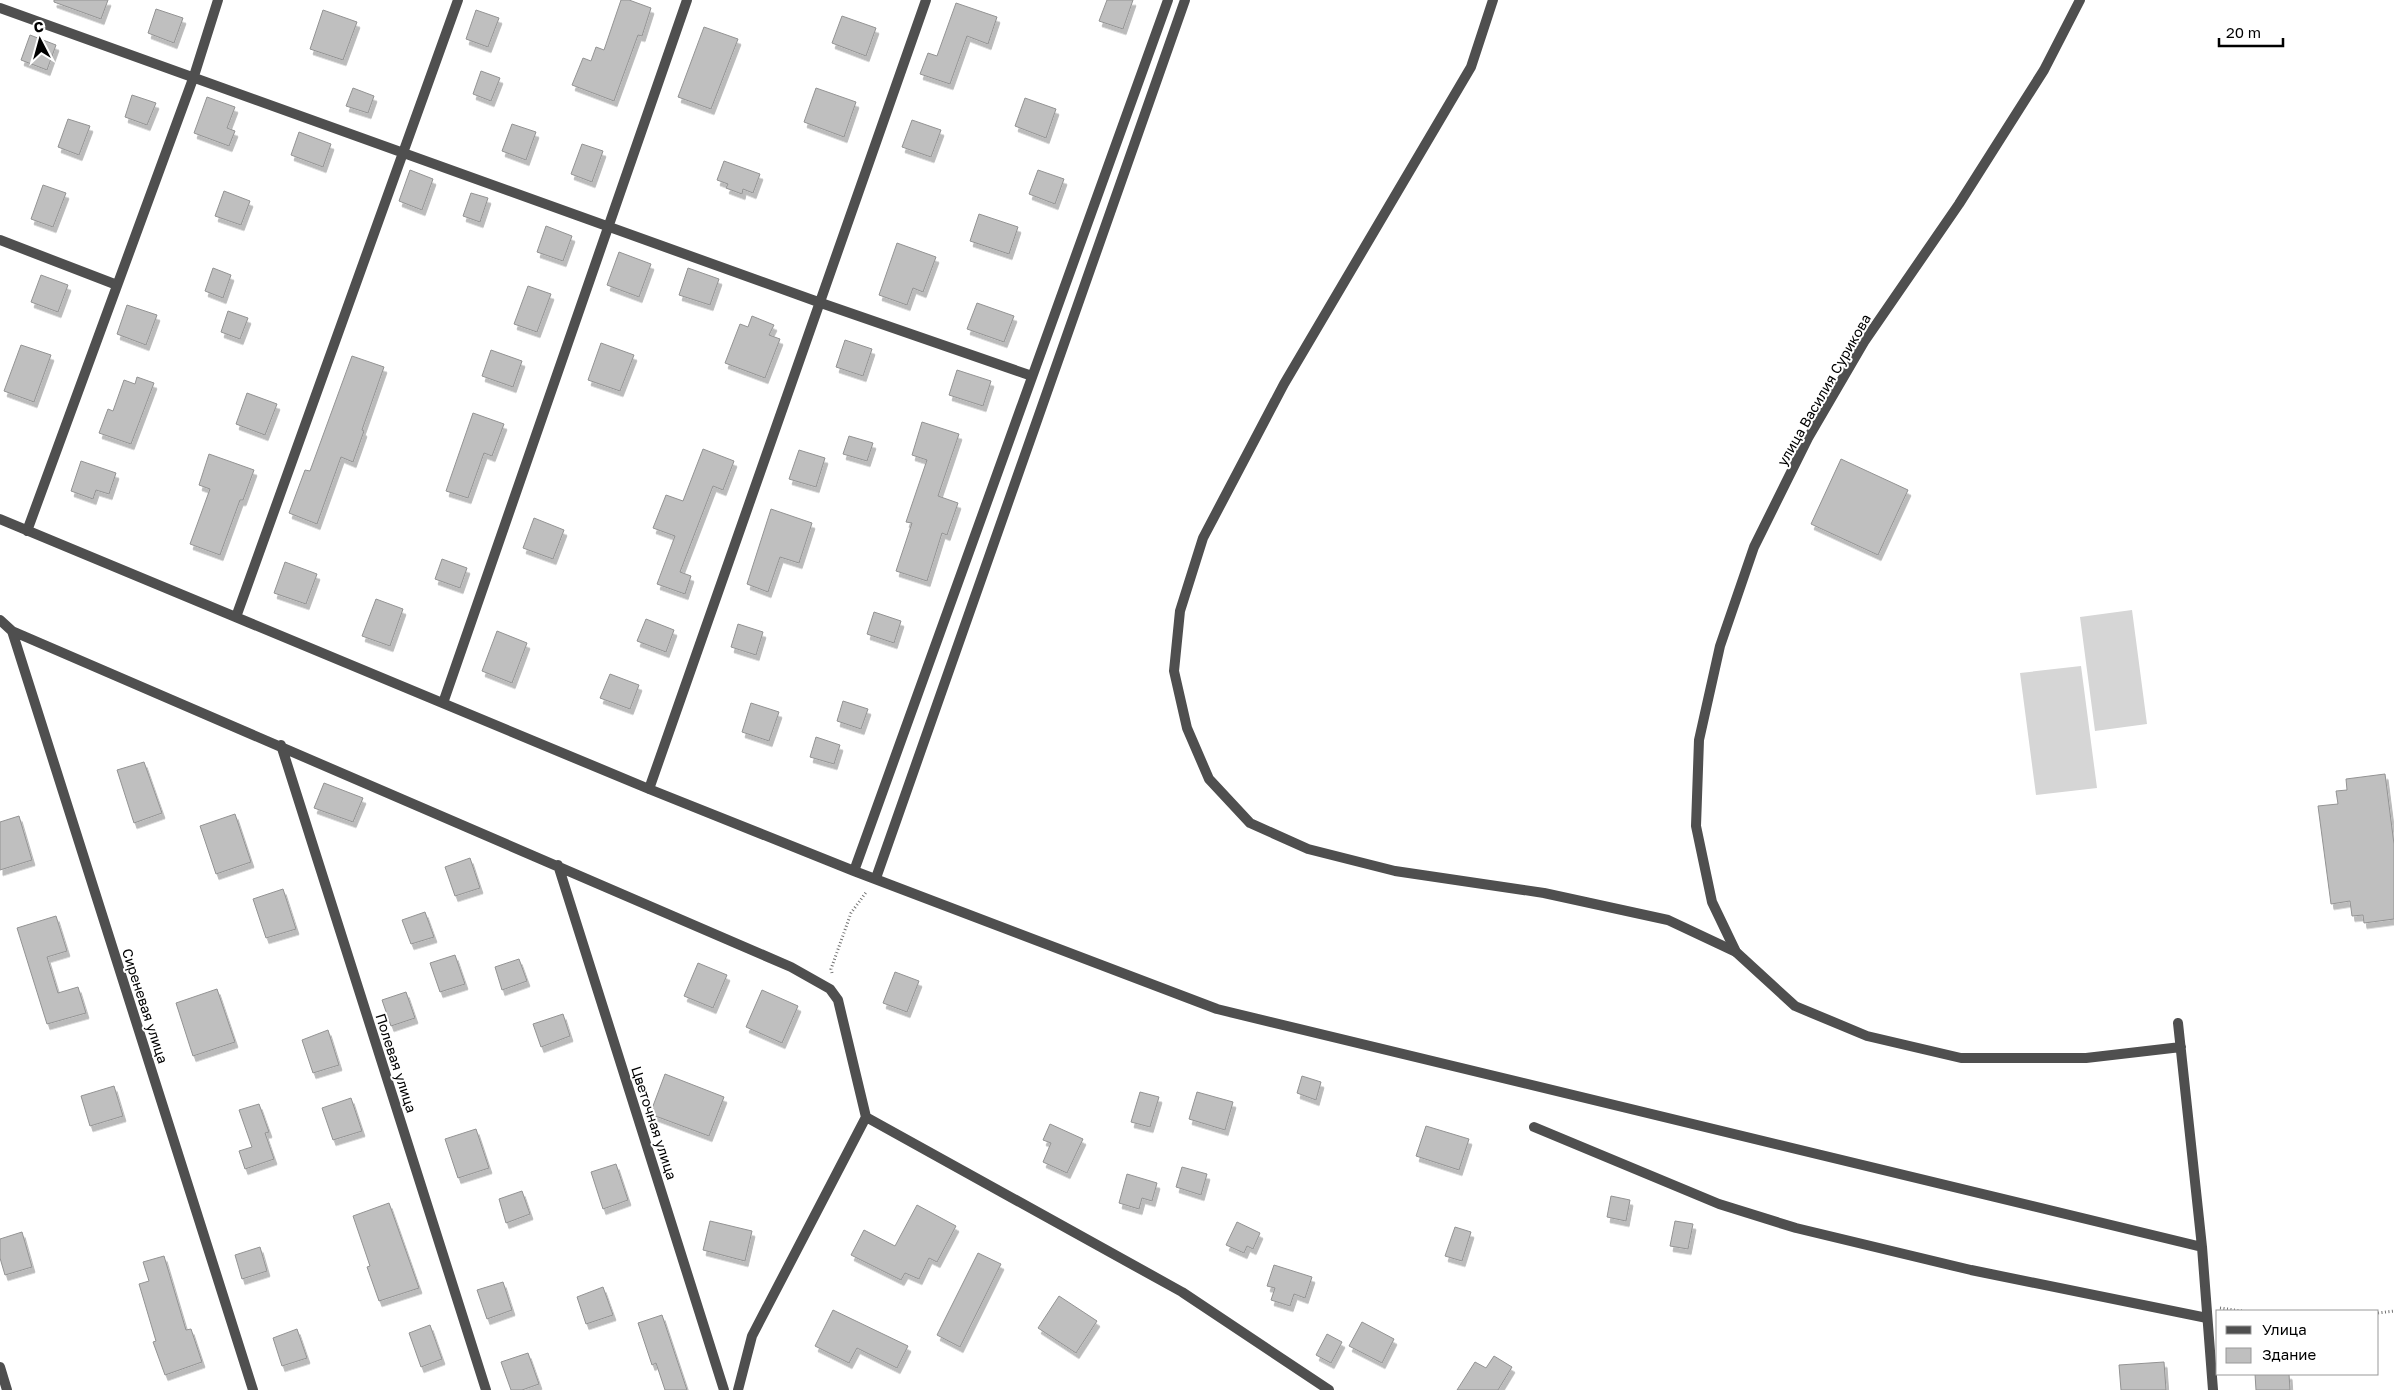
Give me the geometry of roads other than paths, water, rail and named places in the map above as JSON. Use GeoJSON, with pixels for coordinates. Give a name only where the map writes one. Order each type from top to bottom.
{"type":"FeatureCollection","features":[{"type":"Feature","properties":{"kind":"street"},"geometry":{"type":"LineString","coordinates":[[27,531],[194,76],[218,0]]}},
{"type":"Feature","properties":{"kind":"street"},"geometry":{"type":"LineString","coordinates":[[236,617],[458,0]]}},
{"type":"Feature","properties":{"kind":"street"},"geometry":{"type":"LineString","coordinates":[[443,703],[687,0]]}},
{"type":"Feature","properties":{"kind":"street"},"geometry":{"type":"LineString","coordinates":[[649,789],[926,0]]}},
{"type":"Feature","properties":{"kind":"street"},"geometry":{"type":"LineString","coordinates":[[854,871],[1168,0]]}},
{"type":"Feature","properties":{"kind":"street"},"geometry":{"type":"LineString","coordinates":[[876,878],[1185,0]]}},
{"type":"Feature","properties":{"kind":"street"},"geometry":{"type":"LineString","coordinates":[[1493,0],[1471,68],[1284,384],[1203,538],[1180,611],[1174,671],[1187,728],[1209,779],[1250,823],[1308,849],[1395,871],[1544,893],[1668,920],[1736,952]]}},
{"type":"Feature","properties":{"kind":"street","name":"улица Василия Сурикова"},"geometry":{"type":"LineString","coordinates":[[2080,0],[2039,79],[1959,204],[1864,342],[1808,438],[1754,547],[1720,646],[1699,740],[1696,826],[1712,902],[1736,952],[1795,1006],[1867,1036],[1961,1058],[2086,1058],[2181,1047]]}},
{"type":"Feature","properties":{"kind":"street"},"geometry":{"type":"LineString","coordinates":[[0,8],[194,76],[403,154],[1032,376]]}},
{"type":"Feature","properties":{"kind":"street"},"geometry":{"type":"LineString","coordinates":[[0,240],[117,285]]}},
{"type":"Feature","properties":{"kind":"street"},"geometry":{"type":"LineString","coordinates":[[0,519],[649,789],[854,871],[1217,1009],[2202,1247]]}},
{"type":"Feature","properties":{"kind":"street"},"geometry":{"type":"LineString","coordinates":[[0,620],[12,631],[558,865],[791,967],[830,989],[835,996],[866,1117],[752,1336],[738,1390]]}},
{"type":"Feature","properties":{"kind":"street","name":"Сиреневая улица"},"geometry":{"type":"LineString","coordinates":[[12,631],[253,1390]]}},
{"type":"Feature","properties":{"kind":"street","name":"Полевая улица"},"geometry":{"type":"LineString","coordinates":[[280,745],[486,1390]]}},
{"type":"Feature","properties":{"kind":"street","name":"Цветочная улица"},"geometry":{"type":"LineString","coordinates":[[558,865],[724,1390]]}},
{"type":"Feature","properties":{"kind":"street"},"geometry":{"type":"LineString","coordinates":[[2178,1023],[2202,1247],[2213,1390]]}},
{"type":"Feature","properties":{"kind":"street"},"geometry":{"type":"LineString","coordinates":[[866,1117],[1182,1292],[1329,1390]]}},
{"type":"Feature","properties":{"kind":"street"},"geometry":{"type":"LineString","coordinates":[[1534,1127],[1718,1204],[1796,1228],[1971,1270],[2207,1318]]}},
{"type":"Feature","properties":{"kind":"street"},"geometry":{"type":"LineString","coordinates":[[0,1368],[7,1390]]}}]}
